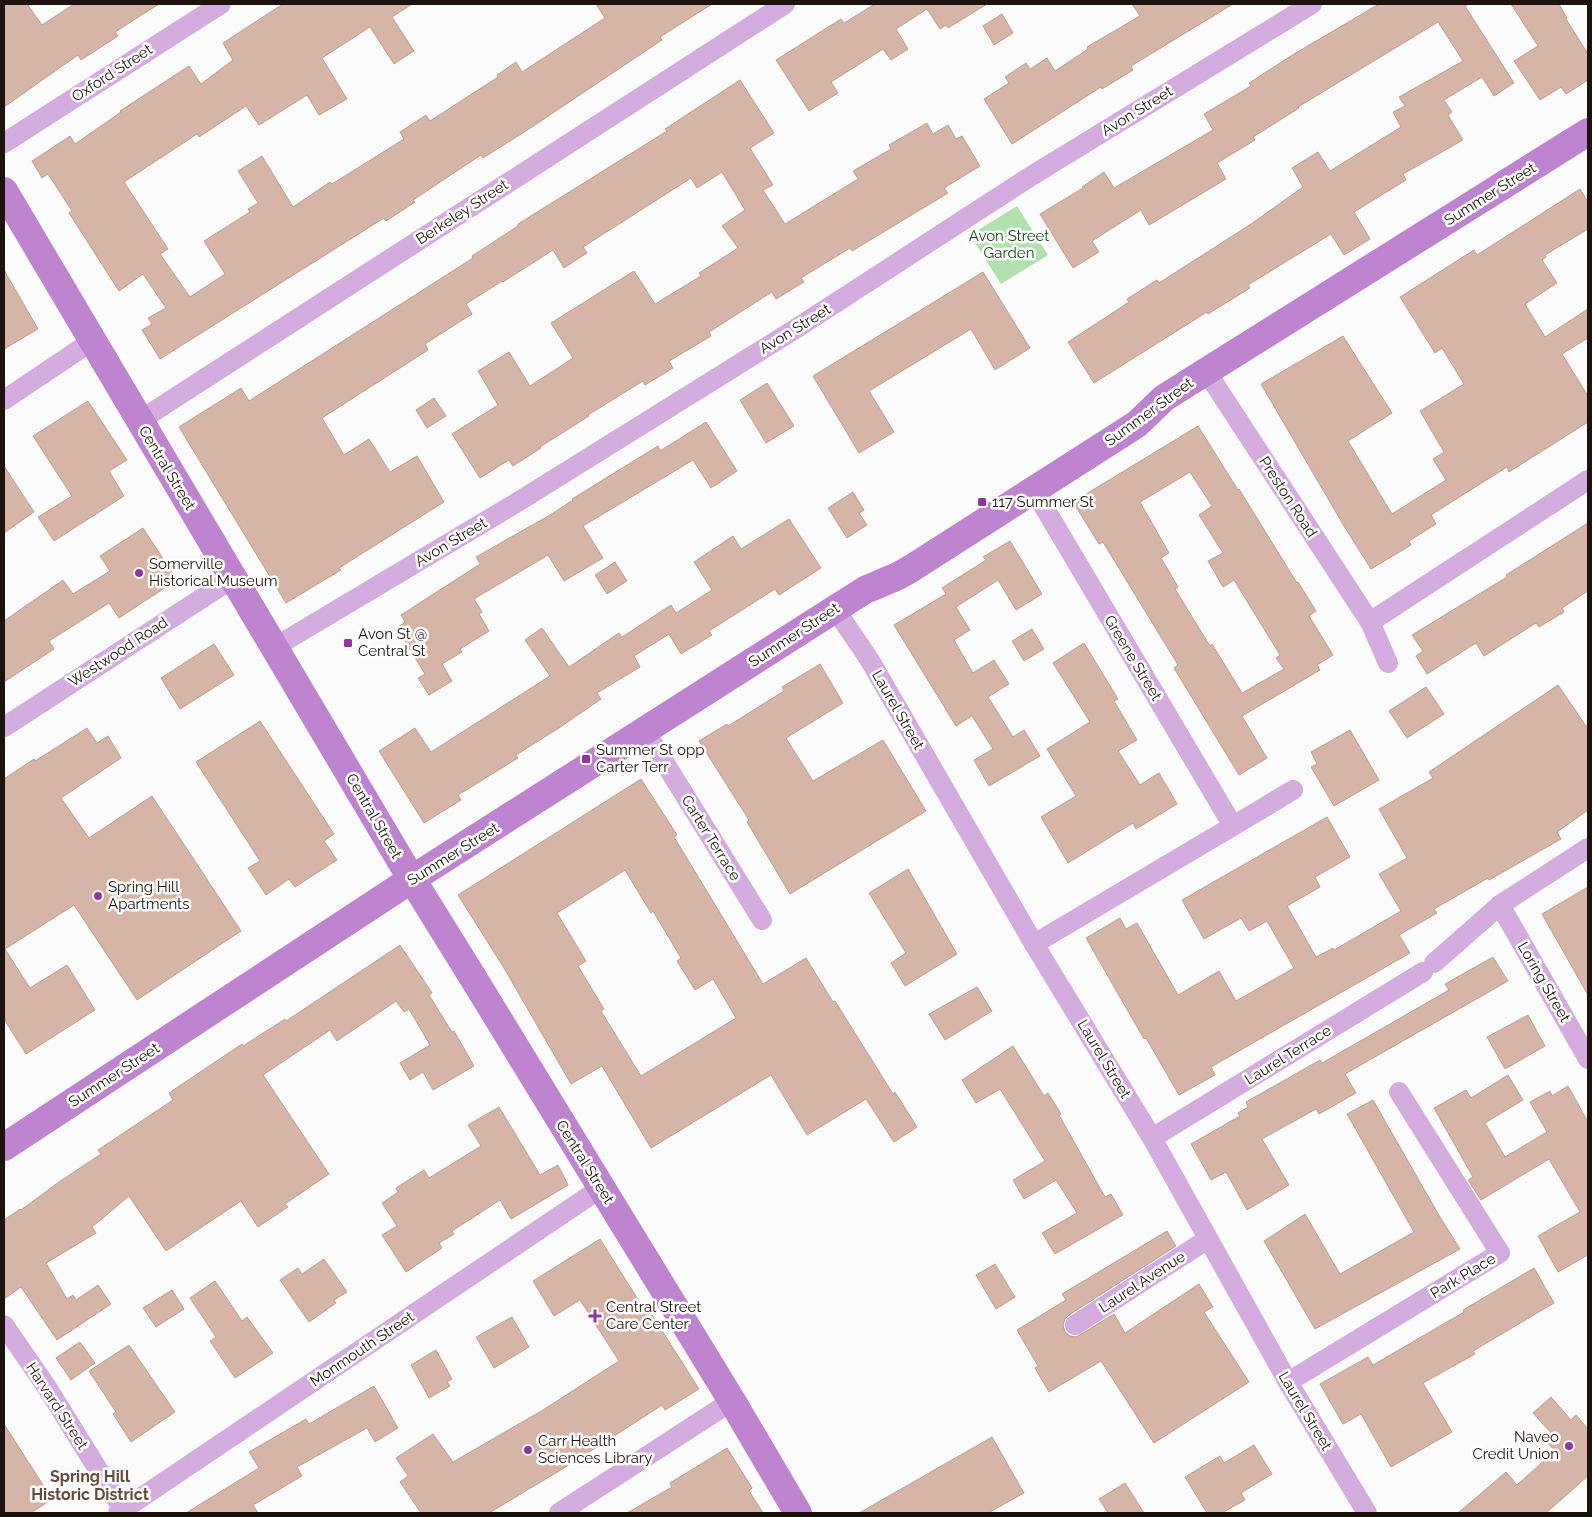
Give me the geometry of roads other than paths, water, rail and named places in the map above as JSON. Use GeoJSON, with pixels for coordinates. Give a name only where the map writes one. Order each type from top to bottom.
{"type":"FeatureCollection","features":[{"type":"Feature","properties":{"kind":"main road","name":"Summer Street"},"geometry":{"type":"LineString","coordinates":[[4,1147],[412,879],[865,590],[905,572],[1137,424],[1164,398],[1588,132]]}},
{"type":"Feature","properties":{"kind":"main road","name":"Central Street"},"geometry":{"type":"LineString","coordinates":[[4,191],[412,879],[732,1401],[798,1513]]}},
{"type":"Feature","properties":{"kind":"street","name":"Oxford Street"},"geometry":{"type":"LineString","coordinates":[[4,143],[221,4]]}},
{"type":"Feature","properties":{"kind":"street","name":"Berkeley Street"},"geometry":{"type":"LineString","coordinates":[[139,421],[786,4]]}},
{"type":"Feature","properties":{"kind":"street","name":"Avon Street"},"geometry":{"type":"LineString","coordinates":[[275,647],[541,487],[800,326],[1028,178],[1312,4]]}},
{"type":"Feature","properties":{"kind":"street"},"geometry":{"type":"LineString","coordinates":[[4,400],[92,341]]}},
{"type":"Feature","properties":{"kind":"street","name":"Preston Road"},"geometry":{"type":"LineString","coordinates":[[1206,371],[1370,622],[1388,663]]}},
{"type":"Feature","properties":{"kind":"street"},"geometry":{"type":"LineString","coordinates":[[1370,622],[1588,480]]}},
{"type":"Feature","properties":{"kind":"street","name":"Greene Street"},"geometry":{"type":"LineString","coordinates":[[1034,490],[1233,826]]}},
{"type":"Feature","properties":{"kind":"street","name":"Westwood Road"},"geometry":{"type":"LineString","coordinates":[[4,727],[233,578]]}},
{"type":"Feature","properties":{"kind":"street","name":"Laurel Street"},"geometry":{"type":"LineString","coordinates":[[835,609],[869,659],[1034,944],[1152,1138],[1288,1382],[1367,1513]]}},
{"type":"Feature","properties":{"kind":"street","name":"Carter Terrace"},"geometry":{"type":"LineString","coordinates":[[645,731],[762,920]]}},
{"type":"Feature","properties":{"kind":"street"},"geometry":{"type":"LineString","coordinates":[[1034,944],[1293,790]]}},
{"type":"Feature","properties":{"kind":"street","name":"Laurel Terrace"},"geometry":{"type":"LineString","coordinates":[[1152,1138],[1428,967],[1500,905],[1588,848]]}},
{"type":"Feature","properties":{"kind":"street","name":"Loring Street"},"geometry":{"type":"LineString","coordinates":[[1500,905],[1588,1060]]}},
{"type":"Feature","properties":{"kind":"street","name":"Park Place"},"geometry":{"type":"LineString","coordinates":[[1288,1382],[1500,1253],[1399,1092]]}},
{"type":"Feature","properties":{"kind":"street","name":"Monmouth Street"},"geometry":{"type":"LineString","coordinates":[[122,1512],[601,1188]]}},
{"type":"Feature","properties":{"kind":"street","name":"Laurel Avenue"},"geometry":{"type":"LineString","coordinates":[[1075,1325],[1208,1239]]}},
{"type":"Feature","properties":{"kind":"street","name":"Harvard Street"},"geometry":{"type":"LineString","coordinates":[[4,1325],[48,1389],[122,1512]]}},
{"type":"Feature","properties":{"kind":"street"},"geometry":{"type":"LineString","coordinates":[[559,1513],[732,1401]]}},
{"type":"Feature","properties":{"kind":"place","name":"117 Summer St"},"geometry":{"type":"Point","coordinates":[982,502]}},
{"type":"Feature","properties":{"kind":"place","name":"Somerville Historical Museum"},"geometry":{"type":"Point","coordinates":[139,573]}},
{"type":"Feature","properties":{"kind":"place","name":"Avon St @ Central St"},"geometry":{"type":"Point","coordinates":[348,643]}},
{"type":"Feature","properties":{"kind":"place","name":"Summer St opp Carter Terr"},"geometry":{"type":"Point","coordinates":[586,759]}},
{"type":"Feature","properties":{"kind":"place","name":"Spring Hill Apartments"},"geometry":{"type":"Point","coordinates":[98,896]}},
{"type":"Feature","properties":{"kind":"place","name":"Central Street Care Center"},"geometry":{"type":"Point","coordinates":[595,1316]}},
{"type":"Feature","properties":{"kind":"place","name":"Naveo Credit Union"},"geometry":{"type":"Point","coordinates":[1569,1446]}},
{"type":"Feature","properties":{"kind":"place","name":"Carr Health Sciences Library"},"geometry":{"type":"Point","coordinates":[528,1450]}},
{"type":"Feature","properties":{"kind":"district","name":"Spring Hill Historic District"},"geometry":{"type":"Point","coordinates":[90,1485]}},
{"type":"Feature","properties":{"kind":"park label","name":"Avon Street Garden"},"geometry":{"type":"Point","coordinates":[1009,244]}}]}
